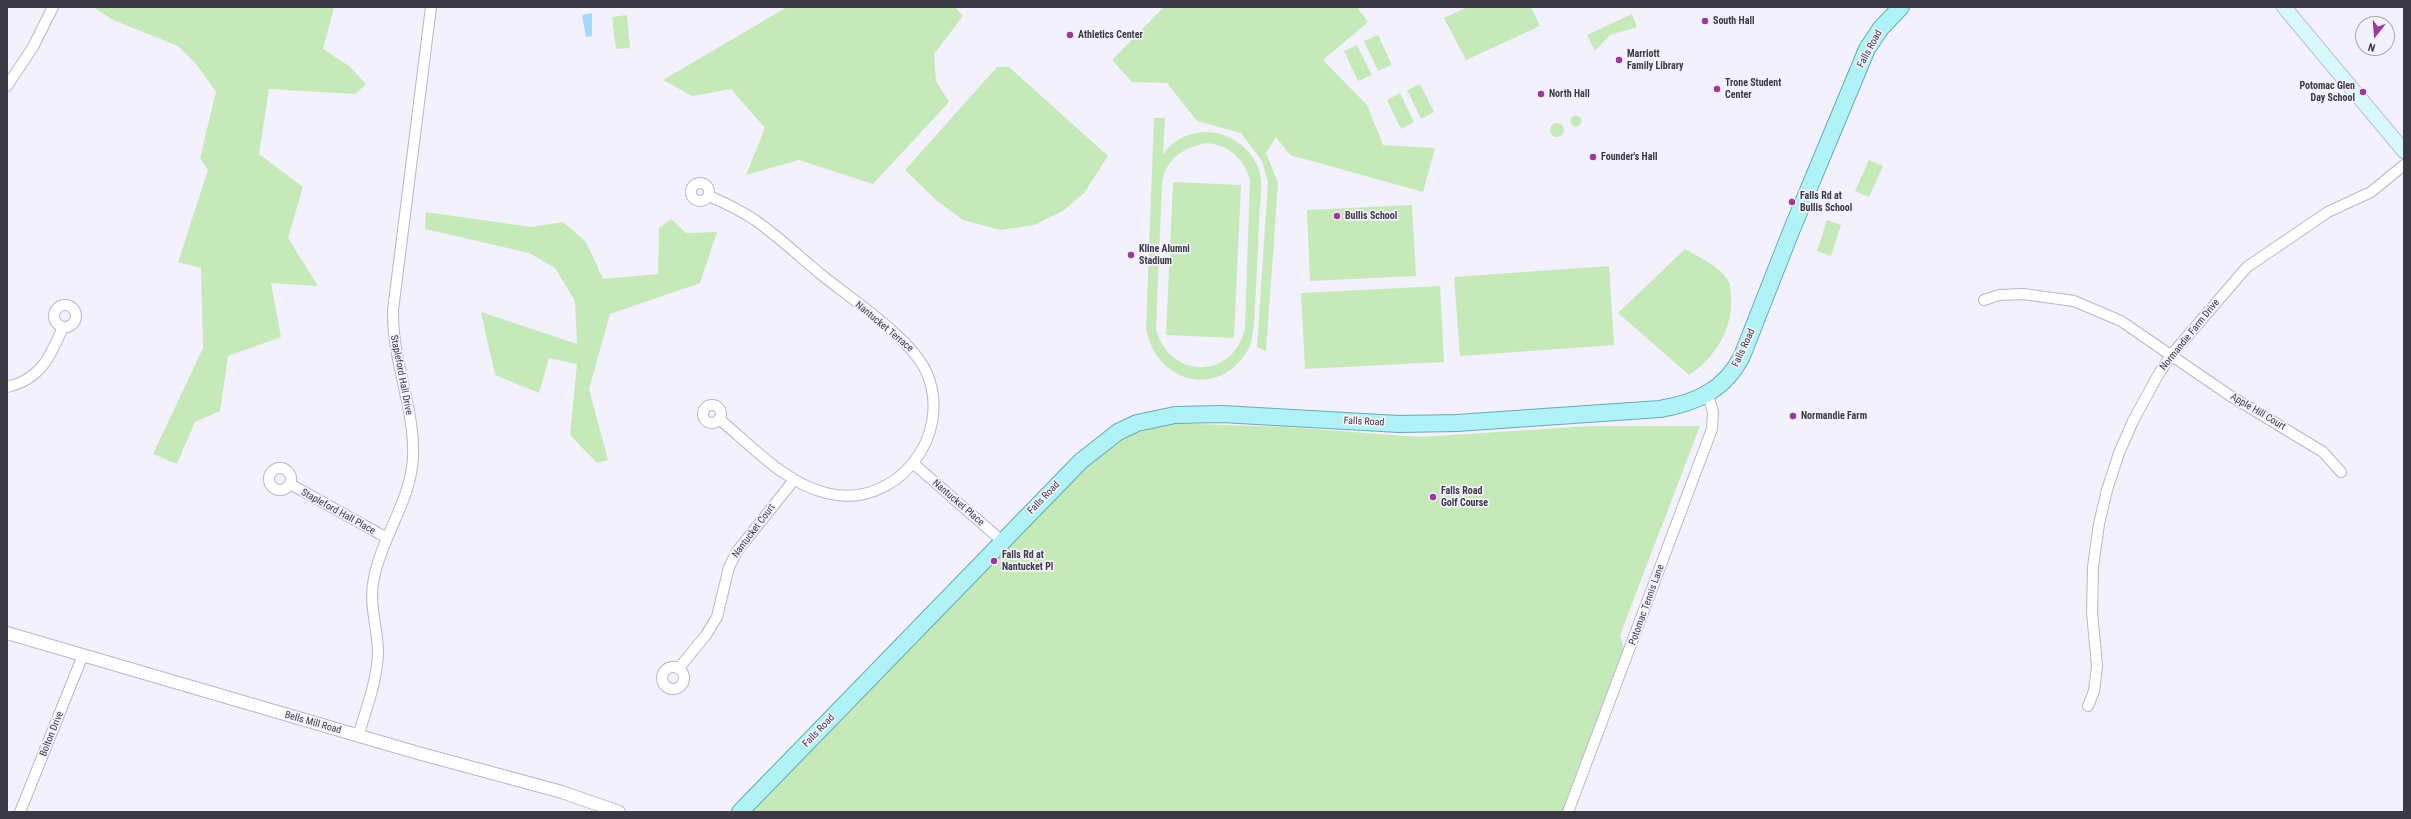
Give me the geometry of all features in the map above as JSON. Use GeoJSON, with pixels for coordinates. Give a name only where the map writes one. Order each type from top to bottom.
{"type":"FeatureCollection","features":[{"type":"Feature","properties":{"kind":"main road","name":"Falls Road"},"geometry":{"type":"LineString","coordinates":[[740,812],[1002,541],[1098,445],[1118,432],[1156,418],[1175,415],[1222,414],[1399,424],[1457,423],[1660,409],[1682,405],[1708,395],[1733,373],[1742,356],[1792,229],[1868,49],[1881,28],[1901,7]]}},
{"type":"Feature","properties":{"kind":"main road"},"geometry":{"type":"LineString","coordinates":[[2284,7],[2404,151]]}},
{"type":"Feature","properties":{"kind":"street"},"geometry":{"type":"LineString","coordinates":[[7,86],[33,47],[52,7]]}},
{"type":"Feature","properties":{"kind":"street","name":"Stapleford Hall Drive"},"geometry":{"type":"LineString","coordinates":[[358,736],[377,666],[372,590],[379,557],[405,497],[413,459],[410,421],[395,353],[393,310],[431,7]]}},
{"type":"Feature","properties":{"kind":"street","name":"Normandie Farm Drive"},"geometry":{"type":"LineString","coordinates":[[2088,706],[2094,691],[2097,666],[2092,612],[2094,567],[2107,490],[2132,421],[2172,354],[2247,268],[2328,212],[2371,192],[2404,165]]}},
{"type":"Feature","properties":{"kind":"street","name":"Nantucket Terrace"},"geometry":{"type":"LineString","coordinates":[[709,196],[756,221],[915,353],[926,373],[933,401],[929,434],[914,464],[902,475],[879,489],[858,495],[827,494],[794,480],[720,419]]}},
{"type":"Feature","properties":{"kind":"street","name":"Apple Hill Court"},"geometry":{"type":"LineString","coordinates":[[1984,300],[1999,295],[2023,294],[2074,301],[2121,321],[2172,354],[2229,395],[2323,452],[2341,472]]}},
{"type":"Feature","properties":{"kind":"street"},"geometry":{"type":"LineString","coordinates":[[7,387],[30,377],[43,368],[52,353],[63,327]]}},
{"type":"Feature","properties":{"kind":"street","name":"Potomac Tennis Lane"},"geometry":{"type":"LineString","coordinates":[[1568,812],[1605,719],[1712,429],[1713,412],[1708,395]]}},
{"type":"Feature","properties":{"kind":"street","name":"Nantucket Place"},"geometry":{"type":"LineString","coordinates":[[914,464],[1002,541]]}},
{"type":"Feature","properties":{"kind":"street","name":"Nantucket Court"},"geometry":{"type":"LineString","coordinates":[[679,668],[706,635],[717,618],[729,567],[738,550],[794,480]]}},
{"type":"Feature","properties":{"kind":"street","name":"Stapleford Hall Place"},"geometry":{"type":"LineString","coordinates":[[290,484],[387,538]]}},
{"type":"Feature","properties":{"kind":"street","name":"Bells Mill Road"},"geometry":{"type":"LineString","coordinates":[[7,633],[358,736],[562,792],[620,812]]}},
{"type":"Feature","properties":{"kind":"street","name":"Bolton Drive"},"geometry":{"type":"LineString","coordinates":[[20,812],[83,655]]}},
{"type":"Feature","properties":{"kind":"green space"},"geometry":{"type":"Polygon","coordinates":[[[93,7],[345,7],[334,8],[323,49],[349,66],[366,84],[355,94],[269,89],[259,154],[303,187],[288,238],[318,286],[271,283],[281,337],[228,356],[220,411],[195,422],[177,464],[153,454],[203,348],[201,268],[178,262],[208,170],[200,158],[216,92],[197,65],[178,46],[113,20],[93,7]]]}},
{"type":"Feature","properties":{"kind":"green space"},"geometry":{"type":"Polygon","coordinates":[[[787,7],[955,7],[963,16],[934,54],[936,81],[949,102],[873,184],[799,160],[746,175],[765,128],[731,89],[692,96],[663,80],[787,7]]]}},
{"type":"Feature","properties":{"kind":"green space"},"geometry":{"type":"Polygon","coordinates":[[[1164,7],[1357,7],[1368,22],[1323,60],[1367,105],[1383,145],[1435,148],[1423,192],[1290,155],[1276,137],[1266,153],[1278,183],[1266,351],[1257,347],[1268,182],[1262,161],[1241,133],[1197,121],[1167,83],[1132,82],[1112,60],[1164,7]]]}},
{"type":"Feature","properties":{"kind":"green space"},"geometry":{"type":"Polygon","coordinates":[[[1467,7],[1531,7],[1540,26],[1466,60],[1444,18],[1467,7]]]}},
{"type":"Feature","properties":{"kind":"green space"},"geometry":{"type":"Polygon","coordinates":[[[1632,14],[1637,27],[1610,35],[1595,51],[1587,35],[1632,14]]]}},
{"type":"Feature","properties":{"kind":"green space"},"geometry":{"type":"Polygon","coordinates":[[[627,15],[630,48],[616,49],[612,17],[627,15]]]}},
{"type":"Feature","properties":{"kind":"green space"},"geometry":{"type":"Polygon","coordinates":[[[1378,35],[1392,65],[1378,71],[1364,41],[1378,35]]]}},
{"type":"Feature","properties":{"kind":"green space"},"geometry":{"type":"Polygon","coordinates":[[[1357,45],[1372,75],[1358,81],[1344,51],[1357,45]]]}},
{"type":"Feature","properties":{"kind":"green space"},"geometry":{"type":"Polygon","coordinates":[[[997,67],[1009,67],[1108,156],[1084,193],[1063,211],[1034,225],[1000,230],[963,220],[936,200],[905,170],[997,67]]]}},
{"type":"Feature","properties":{"kind":"green space"},"geometry":{"type":"Polygon","coordinates":[[[1420,84],[1434,112],[1421,119],[1407,90],[1420,84]]]}},
{"type":"Feature","properties":{"kind":"green space"},"geometry":{"type":"Polygon","coordinates":[[[1400,93],[1414,122],[1401,129],[1387,100],[1400,93]]]}},
{"type":"Feature","properties":{"kind":"green space"},"geometry":{"type":"Polygon","coordinates":[[[1574,116],[1578,116],[1580,117],[1580,125],[1574,126],[1571,123],[1571,119],[1574,116]]]}},
{"type":"Feature","properties":{"kind":"green space"},"geometry":{"type":"Polygon","coordinates":[[[1154,118],[1165,118],[1163,155],[1166,150],[1181,138],[1200,132],[1214,133],[1237,142],[1249,153],[1258,167],[1261,179],[1261,192],[1254,325],[1252,340],[1249,348],[1237,365],[1222,375],[1206,379],[1190,378],[1175,372],[1162,362],[1152,347],[1146,328],[1154,118]],[[1206,143],[1183,151],[1167,167],[1162,183],[1156,329],[1163,346],[1174,358],[1187,365],[1201,367],[1215,365],[1228,357],[1239,345],[1245,328],[1250,180],[1240,159],[1228,150],[1214,144],[1206,143]]]}},
{"type":"Feature","properties":{"kind":"green space"},"geometry":{"type":"Polygon","coordinates":[[[1557,123],[1562,125],[1564,130],[1562,135],[1557,137],[1552,135],[1550,130],[1552,125],[1557,123]]]}},
{"type":"Feature","properties":{"kind":"green space"},"geometry":{"type":"Polygon","coordinates":[[[1869,160],[1883,166],[1869,197],[1855,191],[1869,160]]]}},
{"type":"Feature","properties":{"kind":"green space"},"geometry":{"type":"Polygon","coordinates":[[[1173,182],[1241,185],[1234,338],[1166,335],[1173,182]]]}},
{"type":"Feature","properties":{"kind":"green space"},"geometry":{"type":"Polygon","coordinates":[[[1412,205],[1416,276],[1310,281],[1307,210],[1412,205]]]}},
{"type":"Feature","properties":{"kind":"green space"},"geometry":{"type":"Polygon","coordinates":[[[426,212],[531,227],[563,222],[586,242],[603,279],[658,274],[659,228],[671,219],[686,233],[717,232],[700,283],[610,314],[589,389],[608,460],[597,463],[570,435],[577,364],[549,358],[539,393],[495,375],[481,312],[577,344],[575,301],[555,268],[529,253],[425,229],[426,212]]]}},
{"type":"Feature","properties":{"kind":"green space"},"geometry":{"type":"Polygon","coordinates":[[[1827,220],[1841,225],[1831,256],[1817,251],[1827,220]]]}},
{"type":"Feature","properties":{"kind":"green space"},"geometry":{"type":"Polygon","coordinates":[[[1685,249],[1720,271],[1730,283],[1731,294],[1730,318],[1721,340],[1707,360],[1689,375],[1618,313],[1685,249]]]}},
{"type":"Feature","properties":{"kind":"green space"},"geometry":{"type":"Polygon","coordinates":[[[1609,266],[1614,345],[1460,356],[1454,277],[1609,266]]]}},
{"type":"Feature","properties":{"kind":"green space"},"geometry":{"type":"Polygon","coordinates":[[[1440,286],[1444,362],[1305,369],[1301,293],[1440,286]]]}},
{"type":"Feature","properties":{"kind":"green space","name":"Falls Road Golf Course"},"geometry":{"type":"Polygon","coordinates":[[[1167,423],[1287,427],[1420,437],[1591,426],[1700,426],[1620,635],[1629,666],[1571,812],[752,812],[1083,470],[1116,440],[1167,423]]]}},
{"type":"Feature","properties":{"kind":"water"},"geometry":{"type":"Polygon","coordinates":[[[592,13],[592,36],[586,37],[582,15],[592,13]]]}},
{"type":"Feature","properties":{"kind":"place","name":"South Hall"},"geometry":{"type":"Point","coordinates":[1705,21]}},
{"type":"Feature","properties":{"kind":"place","name":"Athletics Center"},"geometry":{"type":"Point","coordinates":[1070,35]}},
{"type":"Feature","properties":{"kind":"place","name":"Marriott Family Library"},"geometry":{"type":"Point","coordinates":[1619,60]}},
{"type":"Feature","properties":{"kind":"place","name":"Trone Student Center"},"geometry":{"type":"Point","coordinates":[1717,89]}},
{"type":"Feature","properties":{"kind":"place","name":"Potomac Glen Day School"},"geometry":{"type":"Point","coordinates":[2363,92]}},
{"type":"Feature","properties":{"kind":"place","name":"North Hall"},"geometry":{"type":"Point","coordinates":[1541,94]}},
{"type":"Feature","properties":{"kind":"place","name":"Founder's Hall"},"geometry":{"type":"Point","coordinates":[1593,157]}},
{"type":"Feature","properties":{"kind":"place","name":"Falls Rd at Bullis School"},"geometry":{"type":"Point","coordinates":[1792,202]}},
{"type":"Feature","properties":{"kind":"place","name":"Bullis School"},"geometry":{"type":"Point","coordinates":[1337,216]}},
{"type":"Feature","properties":{"kind":"place","name":"Kline Alumni Stadium"},"geometry":{"type":"Point","coordinates":[1131,255]}},
{"type":"Feature","properties":{"kind":"place","name":"Normandie Farm"},"geometry":{"type":"Point","coordinates":[1793,416]}},
{"type":"Feature","properties":{"kind":"place","name":"Falls Road Golf Course"},"geometry":{"type":"Point","coordinates":[1433,497]}},
{"type":"Feature","properties":{"kind":"place","name":"Falls Rd at Nantucket Pl"},"geometry":{"type":"Point","coordinates":[994,561]}}]}
